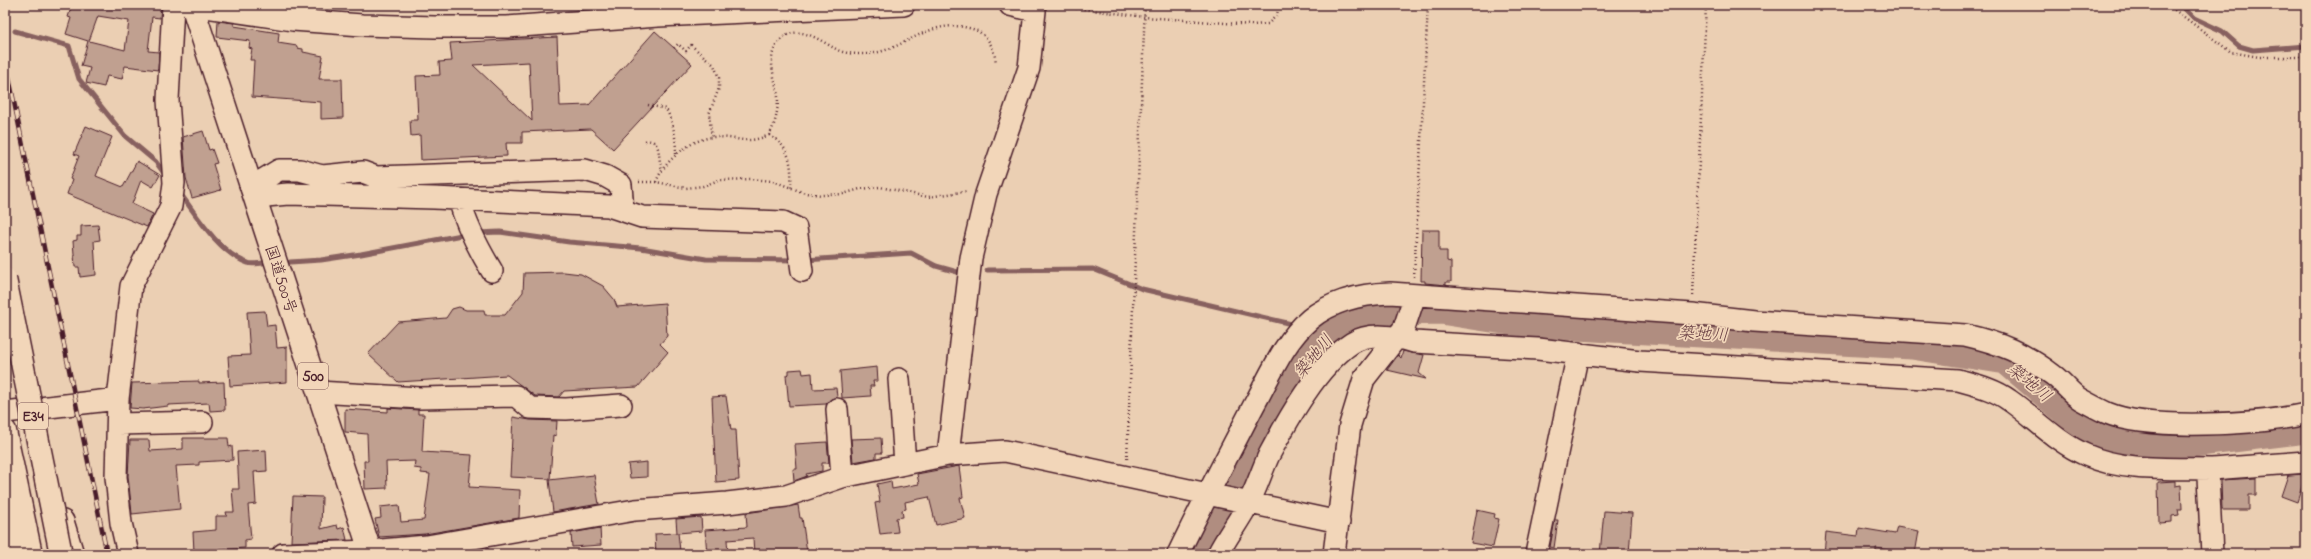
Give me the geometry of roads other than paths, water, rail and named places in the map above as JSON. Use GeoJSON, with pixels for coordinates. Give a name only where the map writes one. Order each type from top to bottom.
{"type":"FeatureCollection","features":[{"type":"Feature","properties":{"kind":"highway","name":"国道500号"},"geometry":{"type":"LineString","coordinates":[[192,5],[370,553]]}},
{"type":"Feature","properties":{"kind":"highway","name":"E34"},"geometry":{"type":"LineString","coordinates":[[5,279],[62,554]]}},
{"type":"Feature","properties":{"kind":"highway","name":"E34"},"geometry":{"type":"LineString","coordinates":[[5,431],[31,554]]}},
{"type":"Feature","properties":{"kind":"street"},"geometry":{"type":"LineString","coordinates":[[128,554],[121,523],[116,477],[118,399],[131,286],[171,206],[174,183],[168,100],[173,5]]}},
{"type":"Feature","properties":{"kind":"street"},"geometry":{"type":"LineString","coordinates":[[192,5],[293,20],[362,25],[507,27],[602,12],[904,5]]}},
{"type":"Feature","properties":{"kind":"street"},"geometry":{"type":"LineString","coordinates":[[948,455],[971,258],[986,194],[1029,68],[1035,11],[1010,5]]}},
{"type":"Feature","properties":{"kind":"street"},"geometry":{"type":"LineString","coordinates":[[253,192],[279,170],[300,170],[322,176],[363,172],[376,177],[585,170],[606,176],[620,185],[623,211]]}},
{"type":"Feature","properties":{"kind":"street"},"geometry":{"type":"LineString","coordinates":[[253,192],[609,206],[642,217],[783,222],[796,228],[802,271]]}},
{"type":"Feature","properties":{"kind":"street"},"geometry":{"type":"LineString","coordinates":[[459,199],[464,217],[476,244],[492,271]]}},
{"type":"Feature","properties":{"kind":"street"},"geometry":{"type":"LineString","coordinates":[[1178,554],[1286,346],[1310,319],[1331,306],[1365,294],[1692,314],[1754,321],[1965,334],[1998,342],[2020,354],[2054,375],[2078,398],[2108,414],[2148,422],[2224,423],[2306,414]]}},
{"type":"Feature","properties":{"kind":"street"},"geometry":{"type":"LineString","coordinates":[[1334,554],[1350,425],[1354,406],[1364,379],[1401,332],[1413,298]]}},
{"type":"Feature","properties":{"kind":"street"},"geometry":{"type":"LineString","coordinates":[[1218,554],[1248,502],[1269,455],[1311,385],[1330,361],[1353,342],[1401,332],[1414,342],[1578,353],[1640,361],[1958,380],[1983,386],[2009,399],[2061,441],[2085,455],[2104,462],[2139,467],[2212,469],[2306,462]]}},
{"type":"Feature","properties":{"kind":"street"},"geometry":{"type":"LineString","coordinates":[[1536,554],[1578,353]]}},
{"type":"Feature","properties":{"kind":"street"},"geometry":{"type":"LineString","coordinates":[[899,379],[905,464]]}},
{"type":"Feature","properties":{"kind":"street"},"geometry":{"type":"LineString","coordinates":[[318,392],[420,398],[516,396],[530,408],[552,409],[621,405]]}},
{"type":"Feature","properties":{"kind":"street"},"geometry":{"type":"LineString","coordinates":[[5,412],[118,399]]}},
{"type":"Feature","properties":{"kind":"street"},"geometry":{"type":"LineString","coordinates":[[837,409],[842,478]]}},
{"type":"Feature","properties":{"kind":"street"},"geometry":{"type":"LineString","coordinates":[[34,422],[73,554]]}},
{"type":"Feature","properties":{"kind":"street"},"geometry":{"type":"LineString","coordinates":[[118,424],[202,422]]}},
{"type":"Feature","properties":{"kind":"street"},"geometry":{"type":"LineString","coordinates":[[283,554],[370,553],[427,546],[635,510],[727,503],[786,496],[842,478],[948,455],[1006,451],[1126,475],[1339,522]]}},
{"type":"Feature","properties":{"kind":"street"},"geometry":{"type":"LineString","coordinates":[[2212,469],[2208,477],[2212,554]]}},
{"type":"Feature","properties":{"kind":"street"},"geometry":{"type":"LineString","coordinates":[[5,485],[17,554]]}},
{"type":"Feature","properties":{"kind":"waterway"},"geometry":{"type":"LineString","coordinates":[[2181,5],[2194,18],[2222,31],[2239,46],[2253,50],[2306,46]]}},
{"type":"Feature","properties":{"kind":"waterway"},"geometry":{"type":"LineString","coordinates":[[15,31],[69,46],[79,79],[125,136],[156,162],[166,176]]}},
{"type":"Feature","properties":{"kind":"waterway"},"geometry":{"type":"LineString","coordinates":[[180,193],[218,243],[238,258],[250,264],[263,263]]}},
{"type":"Feature","properties":{"kind":"waterway"},"geometry":{"type":"LineString","coordinates":[[477,233],[500,232],[569,242],[641,248],[706,259],[797,260]]}},
{"type":"Feature","properties":{"kind":"waterway"},"geometry":{"type":"LineString","coordinates":[[290,262],[321,260],[361,254],[467,234]]}},
{"type":"Feature","properties":{"kind":"waterway"},"geometry":{"type":"LineString","coordinates":[[805,260],[911,253],[936,266],[961,273]]}},
{"type":"Feature","properties":{"kind":"waterway"},"geometry":{"type":"LineString","coordinates":[[987,270],[1093,269],[1142,289],[1296,325]]}},
{"type":"Feature","properties":{"kind":"waterway","name":"築地川"},"geometry":{"type":"LineString","coordinates":[[1204,554],[1289,386],[1327,336],[1345,323],[1378,311],[1441,310],[1523,323],[1912,345],[2006,360],[2082,425],[2112,443],[2151,448],[2306,429]]}},
{"type":"Feature","properties":{"kind":"waterway"},"geometry":{"type":"LineString","coordinates":[[1316,324],[1345,323]]}},
{"type":"Feature","properties":{"kind":"railway"},"geometry":{"type":"LineString","coordinates":[[5,58],[107,554]]}}]}
